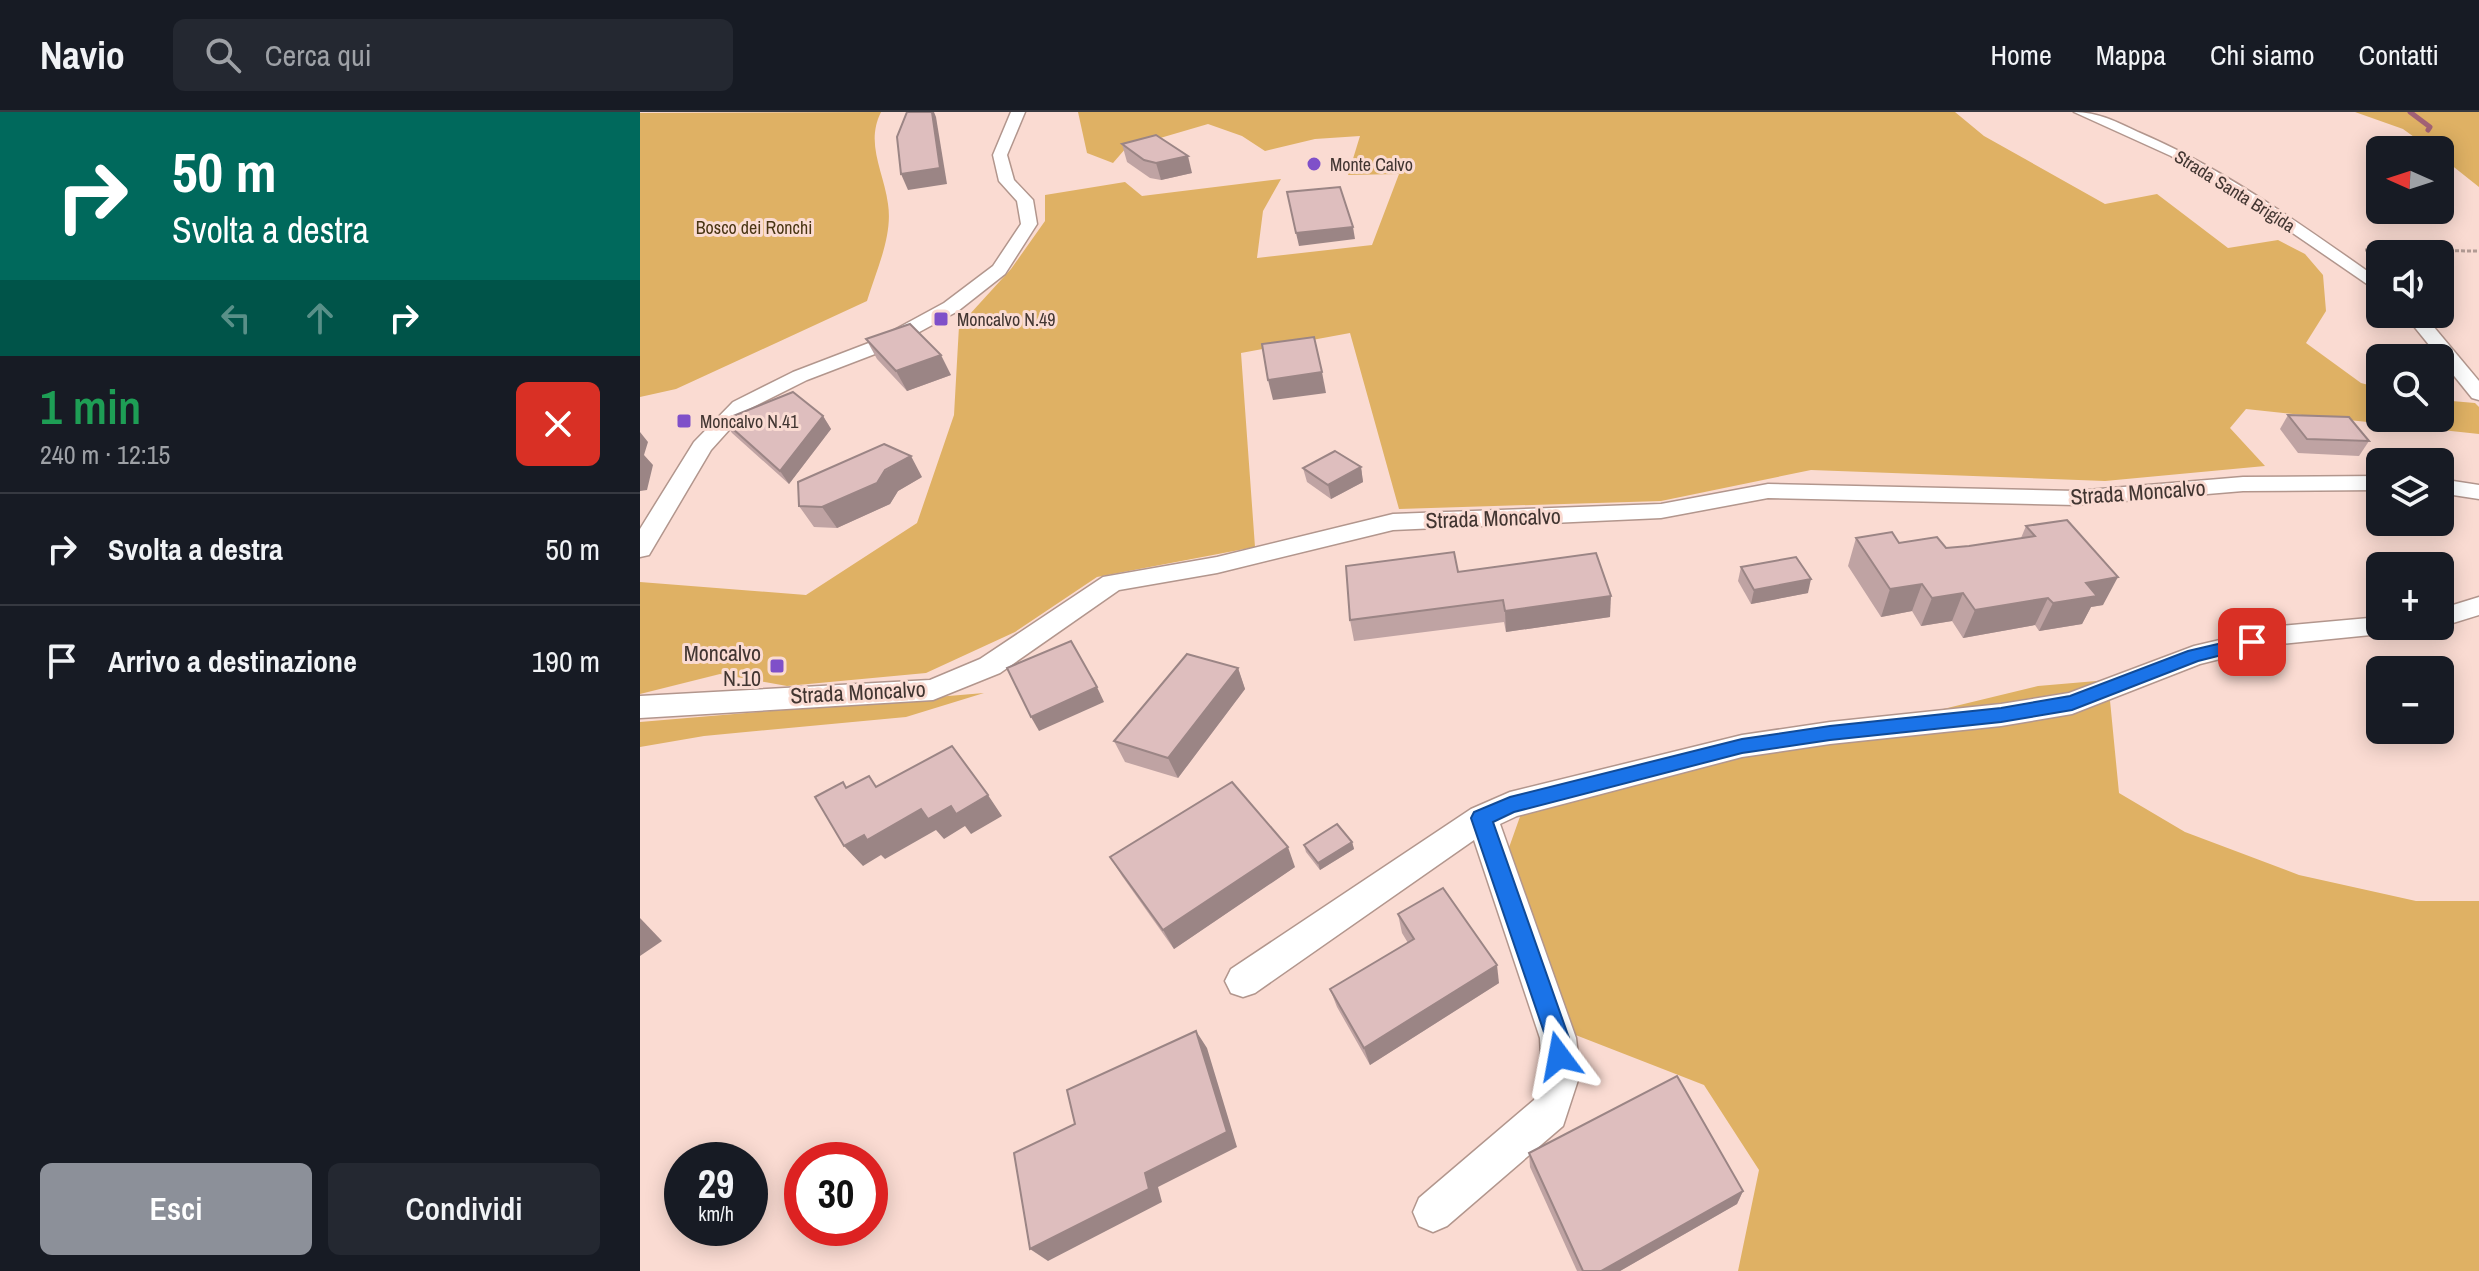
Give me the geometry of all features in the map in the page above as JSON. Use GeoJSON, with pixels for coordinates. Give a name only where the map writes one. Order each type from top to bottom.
{"type":"FeatureCollection","features":[{"type":"Feature","properties":{"kind":"street"},"geometry":{"type":"LineString","coordinates":[[640,549],[702,447],[740,406],[800,376],[881,345],[951,307],[999,270],[1029,224],[1025,200],[1007,181],[1000,155],[1018,112]]}},
{"type":"Feature","properties":{"kind":"street","name":"Strada Santa Brigida"},"geometry":{"type":"LineString","coordinates":[[2081,112],[2176,153],[2310,238],[2366,278]]}},
{"type":"Feature","properties":{"kind":"street"},"geometry":{"type":"LineString","coordinates":[[2425,328],[2479,394]]}},
{"type":"Feature","properties":{"kind":"street","name":"Strada Moncalvo"},"geometry":{"type":"LineString","coordinates":[[640,707],[933,690],[990,666],[1112,583],[1217,565],[1393,522],[1661,511],[1768,491],[2076,498],[2243,484],[2366,483]]}},
{"type":"Feature","properties":{"kind":"street"},"geometry":{"type":"LineString","coordinates":[[2454,488],[2479,492]]}},
{"type":"Feature","properties":{"kind":"street"},"geometry":{"type":"LineString","coordinates":[[2454,614],[2479,606]]}},
{"type":"Feature","properties":{"kind":"street"},"geometry":{"type":"LineString","coordinates":[[1243,981],[1482,818],[1510,805],[1742,746],[1830,733],[2001,715],[2072,703],[2209,652],[2280,635],[2366,627]]}},
{"type":"Feature","properties":{"kind":"street"},"geometry":{"type":"LineString","coordinates":[[1433,1212],[1549,1112],[1561,1074],[1558,1038],[1482,818]]}},
{"type":"Feature","properties":{"kind":"path"},"geometry":{"type":"LineString","coordinates":[[2310,238],[2369,251],[2479,251]]}},
{"type":"Feature","properties":{"kind":"green space","name":"Bosco dei Ronchi"},"geometry":{"type":"Polygon","coordinates":[[[881,112],[875,147],[889,216],[883,253],[867,301],[676,389],[640,397],[640,113],[881,112]]]}},
{"type":"Feature","properties":{"kind":"green space"},"geometry":{"type":"Polygon","coordinates":[[[1078,112],[1955,112],[1984,136],[2105,204],[2157,194],[2228,248],[2278,240],[2305,254],[2323,275],[2326,311],[2306,343],[2366,384],[2366,422],[2246,409],[2230,428],[2265,466],[2105,481],[1811,470],[1661,501],[1399,509],[1350,333],[1241,353],[1255,547],[1097,577],[1015,632],[926,673],[787,686],[720,674],[640,694],[640,582],[806,595],[917,523],[954,415],[959,326],[1011,269],[1045,221],[1045,195],[1125,182],[1142,196],[1281,179],[1263,211],[1257,258],[1372,245],[1399,174],[1348,175],[1360,136],[1315,139],[1265,151],[1242,136],[1208,124],[1126,148],[1113,163],[1087,153],[1078,112]]]}},
{"type":"Feature","properties":{"kind":"green space"},"geometry":{"type":"Polygon","coordinates":[[[2355,112],[2479,112],[2479,187],[2454,167],[2454,136],[2413,136],[2403,129],[2355,112]]]}},
{"type":"Feature","properties":{"kind":"green space"},"geometry":{"type":"Polygon","coordinates":[[[2454,401],[2475,403],[2479,407],[2479,434],[2454,431],[2454,401]]]}},
{"type":"Feature","properties":{"kind":"green space"},"geometry":{"type":"Polygon","coordinates":[[[2108,680],[2119,793],[2185,832],[2299,875],[2416,901],[2479,901],[2479,1271],[1738,1271],[1759,1170],[1704,1085],[1573,1034],[1506,856],[1522,811],[2038,686],[2108,680]]]}},
{"type":"Feature","properties":{"kind":"green space"},"geometry":{"type":"Polygon","coordinates":[[[984,693],[906,717],[704,736],[640,747],[640,722],[984,693]]]}},
{"type":"Feature","properties":{"kind":"building"},"geometry":{"type":"Polygon","coordinates":[[[907,112],[932,112],[940,168],[901,174],[897,137],[907,112]]]}},
{"type":"Feature","properties":{"kind":"building"},"geometry":{"type":"Polygon","coordinates":[[[1156,135],[1188,156],[1156,163],[1144,160],[1122,144],[1156,135]]]}},
{"type":"Feature","properties":{"kind":"building"},"geometry":{"type":"Polygon","coordinates":[[[1340,187],[1353,227],[1296,233],[1287,192],[1340,187]]]}},
{"type":"Feature","properties":{"kind":"building"},"geometry":{"type":"Polygon","coordinates":[[[910,324],[941,355],[896,371],[866,339],[910,324]]]}},
{"type":"Feature","properties":{"kind":"building"},"geometry":{"type":"Polygon","coordinates":[[[1314,337],[1322,372],[1268,380],[1262,344],[1314,337]]]}},
{"type":"Feature","properties":{"kind":"building"},"geometry":{"type":"Polygon","coordinates":[[[793,392],[823,416],[780,471],[723,420],[793,392]]]}},
{"type":"Feature","properties":{"kind":"building"},"geometry":{"type":"Polygon","coordinates":[[[2288,415],[2349,417],[2369,441],[2307,439],[2288,415]]]}},
{"type":"Feature","properties":{"kind":"building"},"geometry":{"type":"Polygon","coordinates":[[[884,444],[911,456],[885,470],[877,483],[822,507],[799,506],[798,482],[884,444]]]}},
{"type":"Feature","properties":{"kind":"building"},"geometry":{"type":"Polygon","coordinates":[[[1335,451],[1361,467],[1328,485],[1303,468],[1335,451]]]}},
{"type":"Feature","properties":{"kind":"building"},"geometry":{"type":"Polygon","coordinates":[[[2067,520],[2118,577],[2086,583],[2097,596],[2053,603],[2048,598],[1975,610],[1963,593],[1932,598],[1922,584],[1890,589],[1856,538],[1892,532],[1899,543],[1937,537],[1946,548],[2035,536],[2026,526],[2067,520]]]}},
{"type":"Feature","properties":{"kind":"building"},"geometry":{"type":"Polygon","coordinates":[[[1454,552],[1458,572],[1596,553],[1611,596],[1505,611],[1503,600],[1350,620],[1346,566],[1454,552]]]}},
{"type":"Feature","properties":{"kind":"building"},"geometry":{"type":"Polygon","coordinates":[[[1796,557],[1811,579],[1754,590],[1741,567],[1796,557]]]}},
{"type":"Feature","properties":{"kind":"building"},"geometry":{"type":"Polygon","coordinates":[[[1071,641],[1097,687],[1031,717],[1007,668],[1071,641]]]}},
{"type":"Feature","properties":{"kind":"building"},"geometry":{"type":"Polygon","coordinates":[[[1187,654],[1238,668],[1168,758],[1114,741],[1187,654]]]}},
{"type":"Feature","properties":{"kind":"building"},"geometry":{"type":"Polygon","coordinates":[[[952,746],[988,795],[956,814],[951,806],[928,819],[921,809],[867,840],[864,835],[844,846],[815,797],[843,782],[846,788],[869,776],[876,787],[952,746]]]}},
{"type":"Feature","properties":{"kind":"building"},"geometry":{"type":"Polygon","coordinates":[[[1232,782],[1288,847],[1163,930],[1110,857],[1232,782]]]}},
{"type":"Feature","properties":{"kind":"building"},"geometry":{"type":"Polygon","coordinates":[[[1337,824],[1352,842],[1318,863],[1304,845],[1337,824]]]}},
{"type":"Feature","properties":{"kind":"building"},"geometry":{"type":"Polygon","coordinates":[[[1443,888],[1497,965],[1364,1048],[1330,989],[1414,939],[1398,914],[1443,888]]]}},
{"type":"Feature","properties":{"kind":"building"},"geometry":{"type":"Polygon","coordinates":[[[1196,1031],[1227,1132],[1145,1173],[1149,1189],[1030,1249],[1014,1153],[1075,1124],[1067,1090],[1196,1031]]]}},
{"type":"Feature","properties":{"kind":"building"},"geometry":{"type":"Polygon","coordinates":[[[1677,1076],[1743,1191],[1601,1271],[1583,1271],[1529,1153],[1677,1076]]]}},
{"type":"Feature","properties":{"kind":"waterway"},"geometry":{"type":"LineString","coordinates":[[2410,112],[2430,127],[2428,130]]}},
{"type":"Feature","properties":{"kind":"place","name":"Monte Calvo"},"geometry":{"type":"Point","coordinates":[1314,164]}},
{"type":"Feature","properties":{"kind":"place","name":"Moncalvo N.49"},"geometry":{"type":"Point","coordinates":[941,319]}},
{"type":"Feature","properties":{"kind":"place","name":"Moncalvo N.41"},"geometry":{"type":"Point","coordinates":[684,421]}},
{"type":"Feature","properties":{"kind":"place","name":"Moncalvo N.10"},"geometry":{"type":"Point","coordinates":[777,666]}},
{"type":"Feature","properties":{"kind":"route"},"geometry":{"type":"LineString","coordinates":[[1559,1056],[1558,1038],[1482,818],[1510,805],[1742,746],[1830,733],[2001,715],[2072,703],[2194,656],[2252,642]]}}]}
